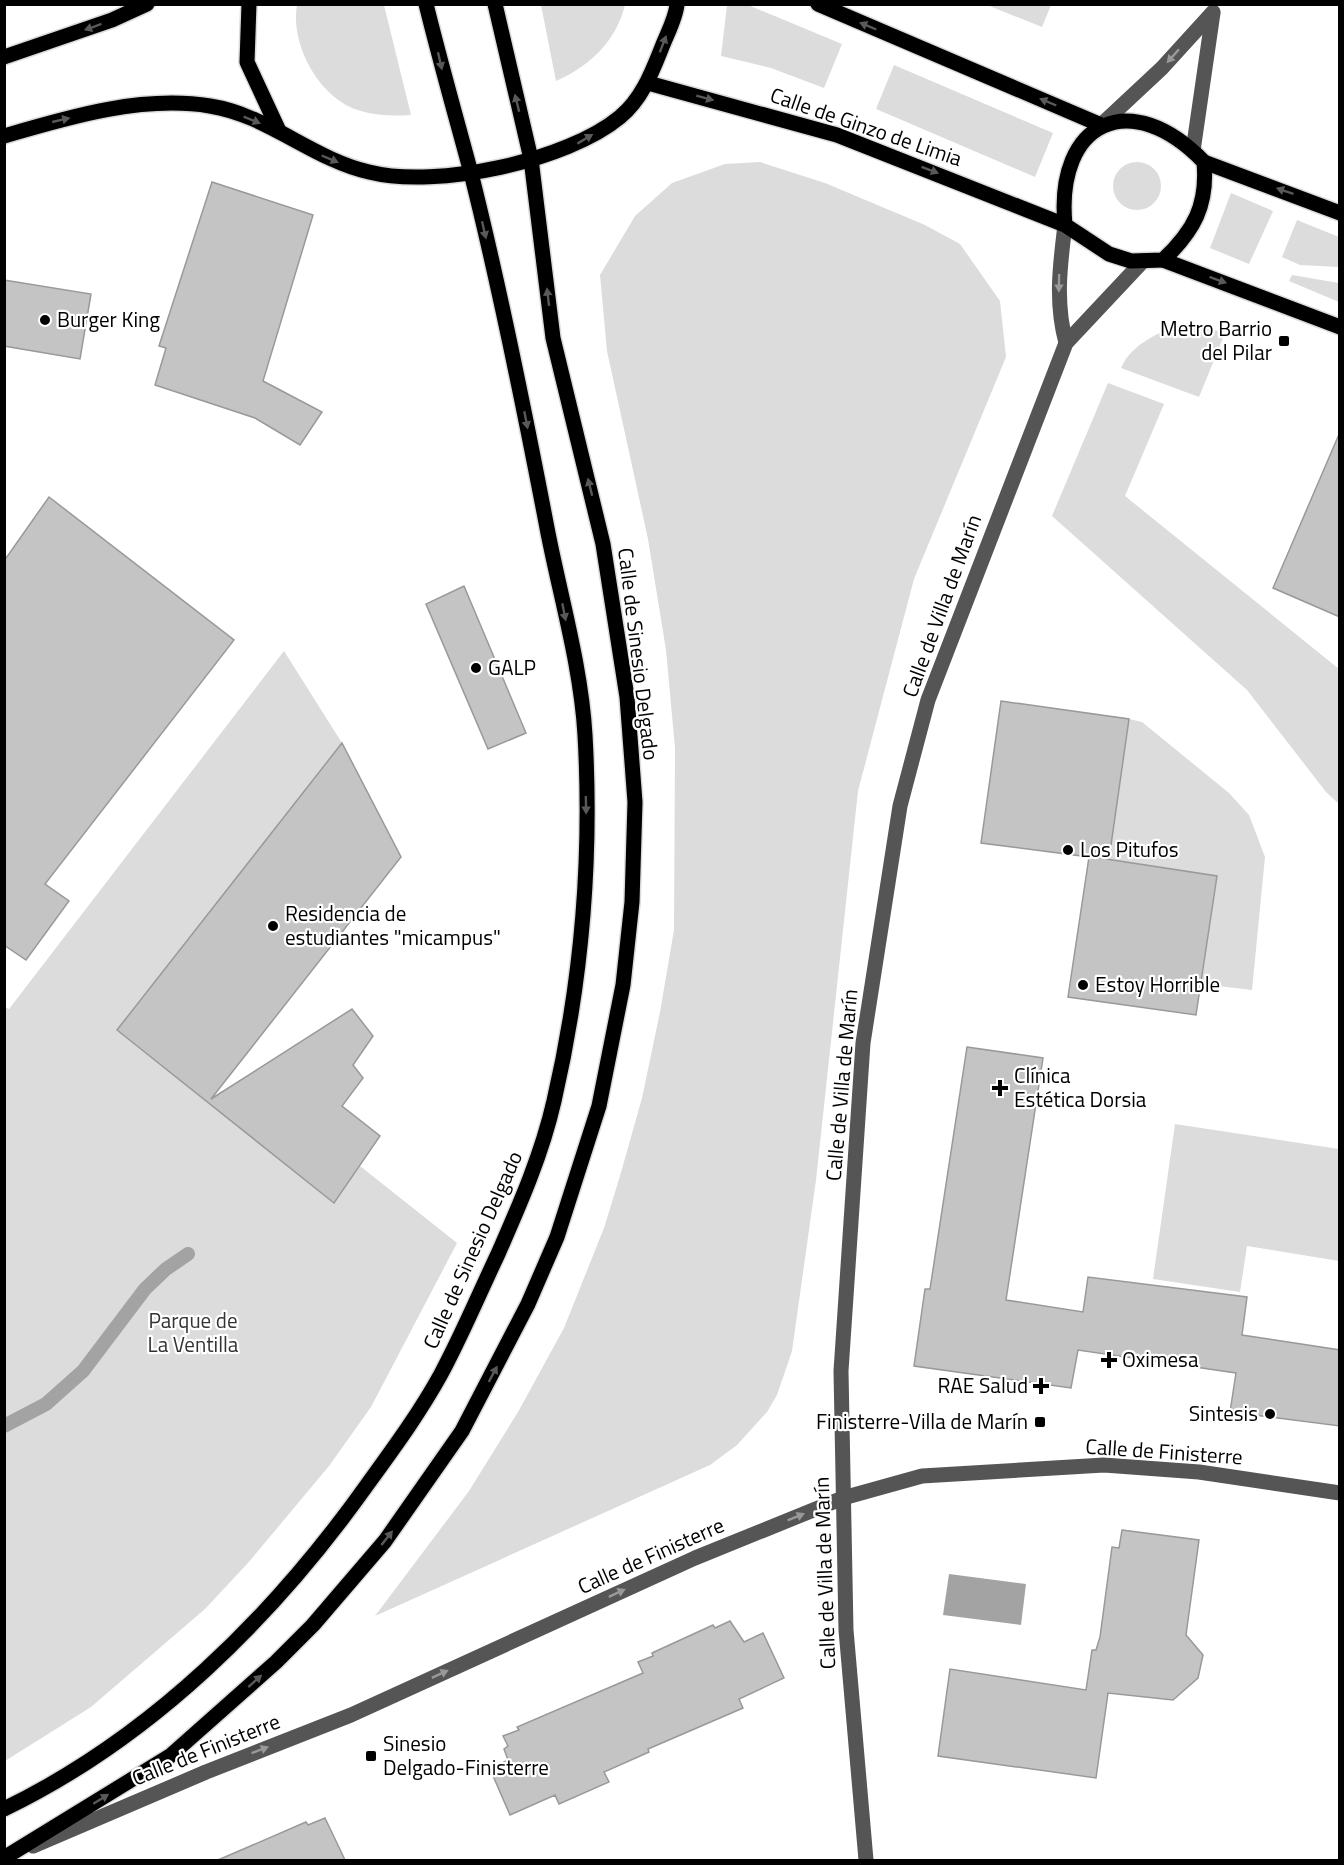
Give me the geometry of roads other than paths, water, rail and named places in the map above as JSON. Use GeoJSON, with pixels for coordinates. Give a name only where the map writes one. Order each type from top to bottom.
{"type":"FeatureCollection","features":[{"type":"Feature","properties":{"kind":"main road"},"geometry":{"type":"LineString","coordinates":[[4,57],[112,20],[147,4]]}},
{"type":"Feature","properties":{"kind":"main road"},"geometry":{"type":"LineString","coordinates":[[249,4],[248,62],[279,130]]}},
{"type":"Feature","properties":{"kind":"main road","name":"Calle de Sinesio Delgado"},"geometry":{"type":"LineString","coordinates":[[4,1809],[37,1794],[140,1726],[247,1631],[283,1592],[352,1506],[407,1430],[457,1343],[515,1215],[536,1162],[554,1104],[578,972],[585,911],[587,850],[584,730],[571,648],[511,343],[471,173],[426,4]]}},
{"type":"Feature","properties":{"kind":"main road","name":"Calle de Sinesio Delgado"},"geometry":{"type":"LineString","coordinates":[[10,1856],[170,1756],[276,1662],[313,1625],[385,1541],[462,1431],[528,1304],[557,1237],[599,1106],[623,985],[632,902],[635,802],[627,697],[603,544],[553,338],[531,159],[495,4]]}},
{"type":"Feature","properties":{"kind":"main road"},"geometry":{"type":"LineString","coordinates":[[4,136],[53,122],[119,108],[170,104],[210,106],[279,130],[328,160],[370,173],[406,177],[471,173],[531,159],[579,143],[621,116],[648,83],[677,4]]}},
{"type":"Feature","properties":{"kind":"main road"},"geometry":{"type":"LineString","coordinates":[[818,4],[1101,125]]}},
{"type":"Feature","properties":{"kind":"main road","name":"Calle de Ginzo de Limia"},"geometry":{"type":"LineString","coordinates":[[648,83],[807,124],[1065,225]]}},
{"type":"Feature","properties":{"kind":"main road"},"geometry":{"type":"LineString","coordinates":[[1340,213],[1199,157],[1178,137],[1154,124],[1126,120],[1101,125],[1085,141],[1065,179],[1063,200],[1065,225],[1109,254],[1143,261],[1163,260],[1340,327]]}},
{"type":"Feature","properties":{"kind":"main road"},"geometry":{"type":"LineString","coordinates":[[1163,260],[1182,243],[1197,218],[1206,187],[1199,157]]}},
{"type":"Feature","properties":{"kind":"street"},"geometry":{"type":"LineString","coordinates":[[1101,125],[1162,68],[1214,8]]}},
{"type":"Feature","properties":{"kind":"street"},"geometry":{"type":"LineString","coordinates":[[1199,157],[1214,8]]}},
{"type":"Feature","properties":{"kind":"street"},"geometry":{"type":"LineString","coordinates":[[1065,225],[1059,276],[1059,318],[1066,344]]}},
{"type":"Feature","properties":{"kind":"street","name":"Calle de Villa de Marín"},"geometry":{"type":"LineString","coordinates":[[866,1860],[846,1630],[842,1371],[863,1043],[900,806],[928,700],[1066,344],[1143,261]]}},
{"type":"Feature","properties":{"kind":"street","name":"Calle de Finisterre"},"geometry":{"type":"LineString","coordinates":[[10,1856],[206,1772],[351,1715],[695,1558],[843,1498],[922,1476],[1104,1465],[1199,1472],[1340,1493]]}},
{"type":"Feature","properties":{"kind":"waterway"},"geometry":{"type":"LineString","coordinates":[[4,1426],[46,1404],[83,1371],[145,1289],[166,1269],[188,1254]]}},
{"type":"Feature","properties":{"kind":"place","name":"Burger King"},"geometry":{"type":"Point","coordinates":[45,320]}},
{"type":"Feature","properties":{"kind":"place","name":"Metro Barrio del Pilar"},"geometry":{"type":"Point","coordinates":[1284,341]}},
{"type":"Feature","properties":{"kind":"place","name":"GALP"},"geometry":{"type":"Point","coordinates":[476,668]}},
{"type":"Feature","properties":{"kind":"place","name":"Los Pitufos"},"geometry":{"type":"Point","coordinates":[1068,850]}},
{"type":"Feature","properties":{"kind":"place","name":"Residencia de estudiantes \"micampus\""},"geometry":{"type":"Point","coordinates":[273,926]}},
{"type":"Feature","properties":{"kind":"place","name":"Estoy Horrible"},"geometry":{"type":"Point","coordinates":[1083,985]}},
{"type":"Feature","properties":{"kind":"place","name":"Clínica Estética Dorsia"},"geometry":{"type":"Point","coordinates":[1000,1088]}},
{"type":"Feature","properties":{"kind":"place","name":"Oximesa"},"geometry":{"type":"Point","coordinates":[1109,1360]}},
{"type":"Feature","properties":{"kind":"place","name":"RAE Salud"},"geometry":{"type":"Point","coordinates":[1041,1386]}},
{"type":"Feature","properties":{"kind":"place","name":"Sintesis"},"geometry":{"type":"Point","coordinates":[1270,1414]}},
{"type":"Feature","properties":{"kind":"place","name":"Finisterre-Villa de Marín"},"geometry":{"type":"Point","coordinates":[1040,1422]}},
{"type":"Feature","properties":{"kind":"place","name":"Sinesio Delgado-Finisterre"},"geometry":{"type":"Point","coordinates":[371,1756]}},
{"type":"Feature","properties":{"kind":"park label","name":"Parque de La Ventilla"},"geometry":{"type":"Point","coordinates":[193,1333]}}]}
